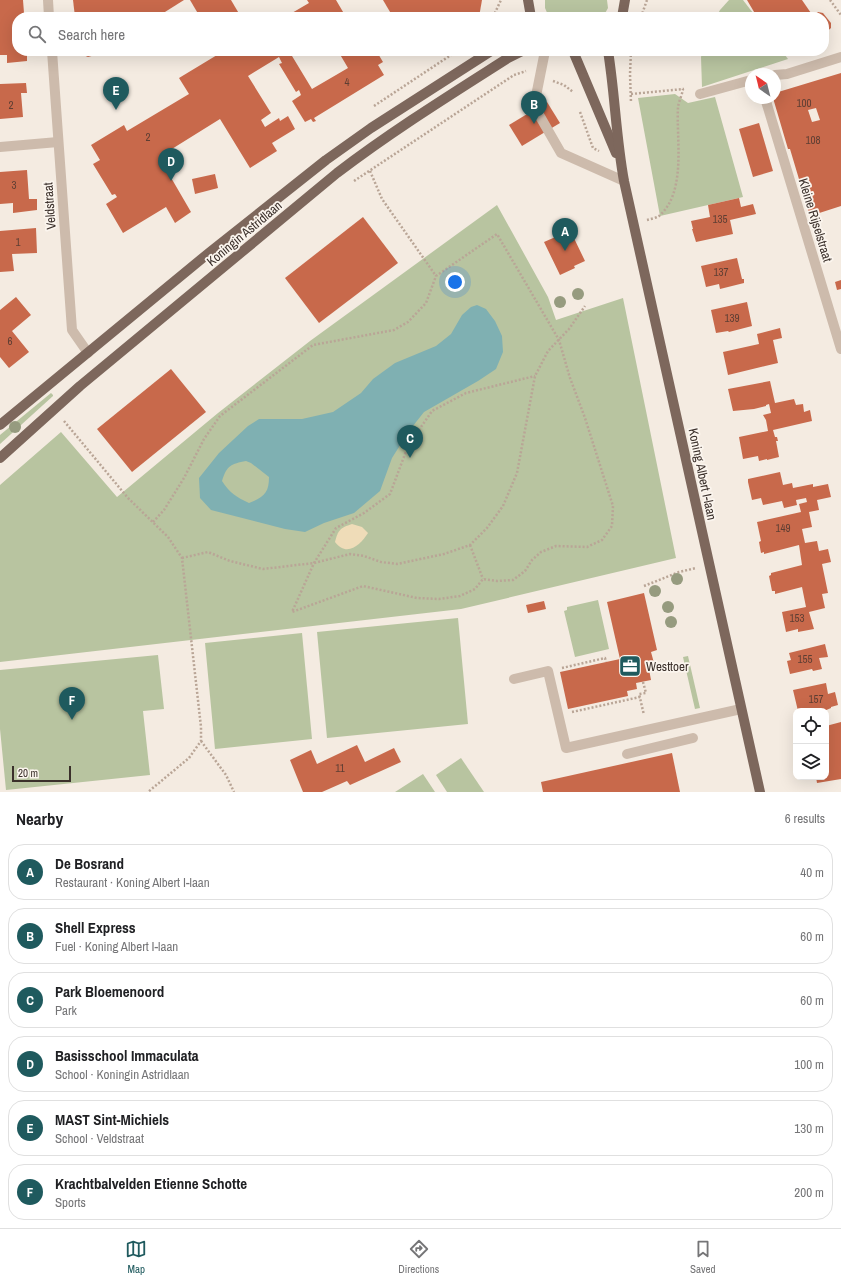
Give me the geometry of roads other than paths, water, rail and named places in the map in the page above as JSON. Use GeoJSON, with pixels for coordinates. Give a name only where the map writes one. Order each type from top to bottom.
{"type":"FeatureCollection","features":[{"type":"Feature","properties":{"kind":"main road"},"geometry":{"type":"LineString","coordinates":[[528,0],[530,12]]}},
{"type":"Feature","properties":{"kind":"main road"},"geometry":{"type":"LineString","coordinates":[[623,12],[625,0]]}},
{"type":"Feature","properties":{"kind":"main road","name":"Koningin Astridlaan"},"geometry":{"type":"LineString","coordinates":[[0,425],[210,252],[341,149],[483,56]]}},
{"type":"Feature","properties":{"kind":"main road","name":"Koningin Astridlaan"},"geometry":{"type":"LineString","coordinates":[[0,458],[85,382],[337,173],[364,152],[512,56]]}},
{"type":"Feature","properties":{"kind":"main road","name":"Koning Albert I-laan"},"geometry":{"type":"LineString","coordinates":[[575,56],[620,162]]}},
{"type":"Feature","properties":{"kind":"main road","name":"Koning Albert I-laan"},"geometry":{"type":"LineString","coordinates":[[609,56],[614,86],[620,162],[760,792]]}},
{"type":"Feature","properties":{"kind":"street"},"geometry":{"type":"LineString","coordinates":[[48,0],[49,12]]}},
{"type":"Feature","properties":{"kind":"street","name":"Veldstraat"},"geometry":{"type":"LineString","coordinates":[[52,56],[72,330],[88,353]]}},
{"type":"Feature","properties":{"kind":"street"},"geometry":{"type":"LineString","coordinates":[[544,56],[534,106],[561,153],[624,181]]}},
{"type":"Feature","properties":{"kind":"street"},"geometry":{"type":"LineString","coordinates":[[781,74],[841,58]]}},
{"type":"Feature","properties":{"kind":"street"},"geometry":{"type":"LineString","coordinates":[[700,94],[745,82]]}},
{"type":"Feature","properties":{"kind":"street","name":"Kleine Rijselstraat"},"geometry":{"type":"LineString","coordinates":[[767,104],[841,350]]}},
{"type":"Feature","properties":{"kind":"street"},"geometry":{"type":"LineString","coordinates":[[0,147],[58,142]]}},
{"type":"Feature","properties":{"kind":"street"},"geometry":{"type":"LineString","coordinates":[[514,679],[548,671],[566,748],[741,709]]}},
{"type":"Feature","properties":{"kind":"street"},"geometry":{"type":"LineString","coordinates":[[627,754],[693,738]]}},
{"type":"Feature","properties":{"kind":"water"},"geometry":{"type":"Polygon","coordinates":[[[477,305],[486,309],[495,321],[502,336],[503,352],[496,369],[424,412],[409,431],[392,458],[380,491],[354,513],[324,523],[305,532],[285,529],[211,510],[200,498],[199,478],[219,453],[248,426],[259,419],[302,419],[333,412],[361,393],[373,379],[395,363],[436,346],[451,334],[462,315],[471,307],[477,305]],[[246,461],[233,464],[228,468],[222,481],[228,489],[240,499],[249,503],[265,494],[269,482],[269,477],[251,463],[246,461]]]}},
{"type":"Feature","properties":{"kind":"place","name":"MAST Sint-Michiels"},"geometry":{"type":"Point","coordinates":[116,110]}},
{"type":"Feature","properties":{"kind":"place","name":"Shell Express"},"geometry":{"type":"Point","coordinates":[534,124]}},
{"type":"Feature","properties":{"kind":"place","name":"Basisschool Immaculata"},"geometry":{"type":"Point","coordinates":[171,181]}},
{"type":"Feature","properties":{"kind":"place","name":"De Bosrand"},"geometry":{"type":"Point","coordinates":[565,251]}},
{"type":"Feature","properties":{"kind":"place","name":"Park Bloemenoord"},"geometry":{"type":"Point","coordinates":[410,458]}},
{"type":"Feature","properties":{"kind":"place","name":"Westtoer"},"geometry":{"type":"Point","coordinates":[630,666]}},
{"type":"Feature","properties":{"kind":"place","name":"Krachtbalvelden Etienne Schotte"},"geometry":{"type":"Point","coordinates":[72,720]}}]}
